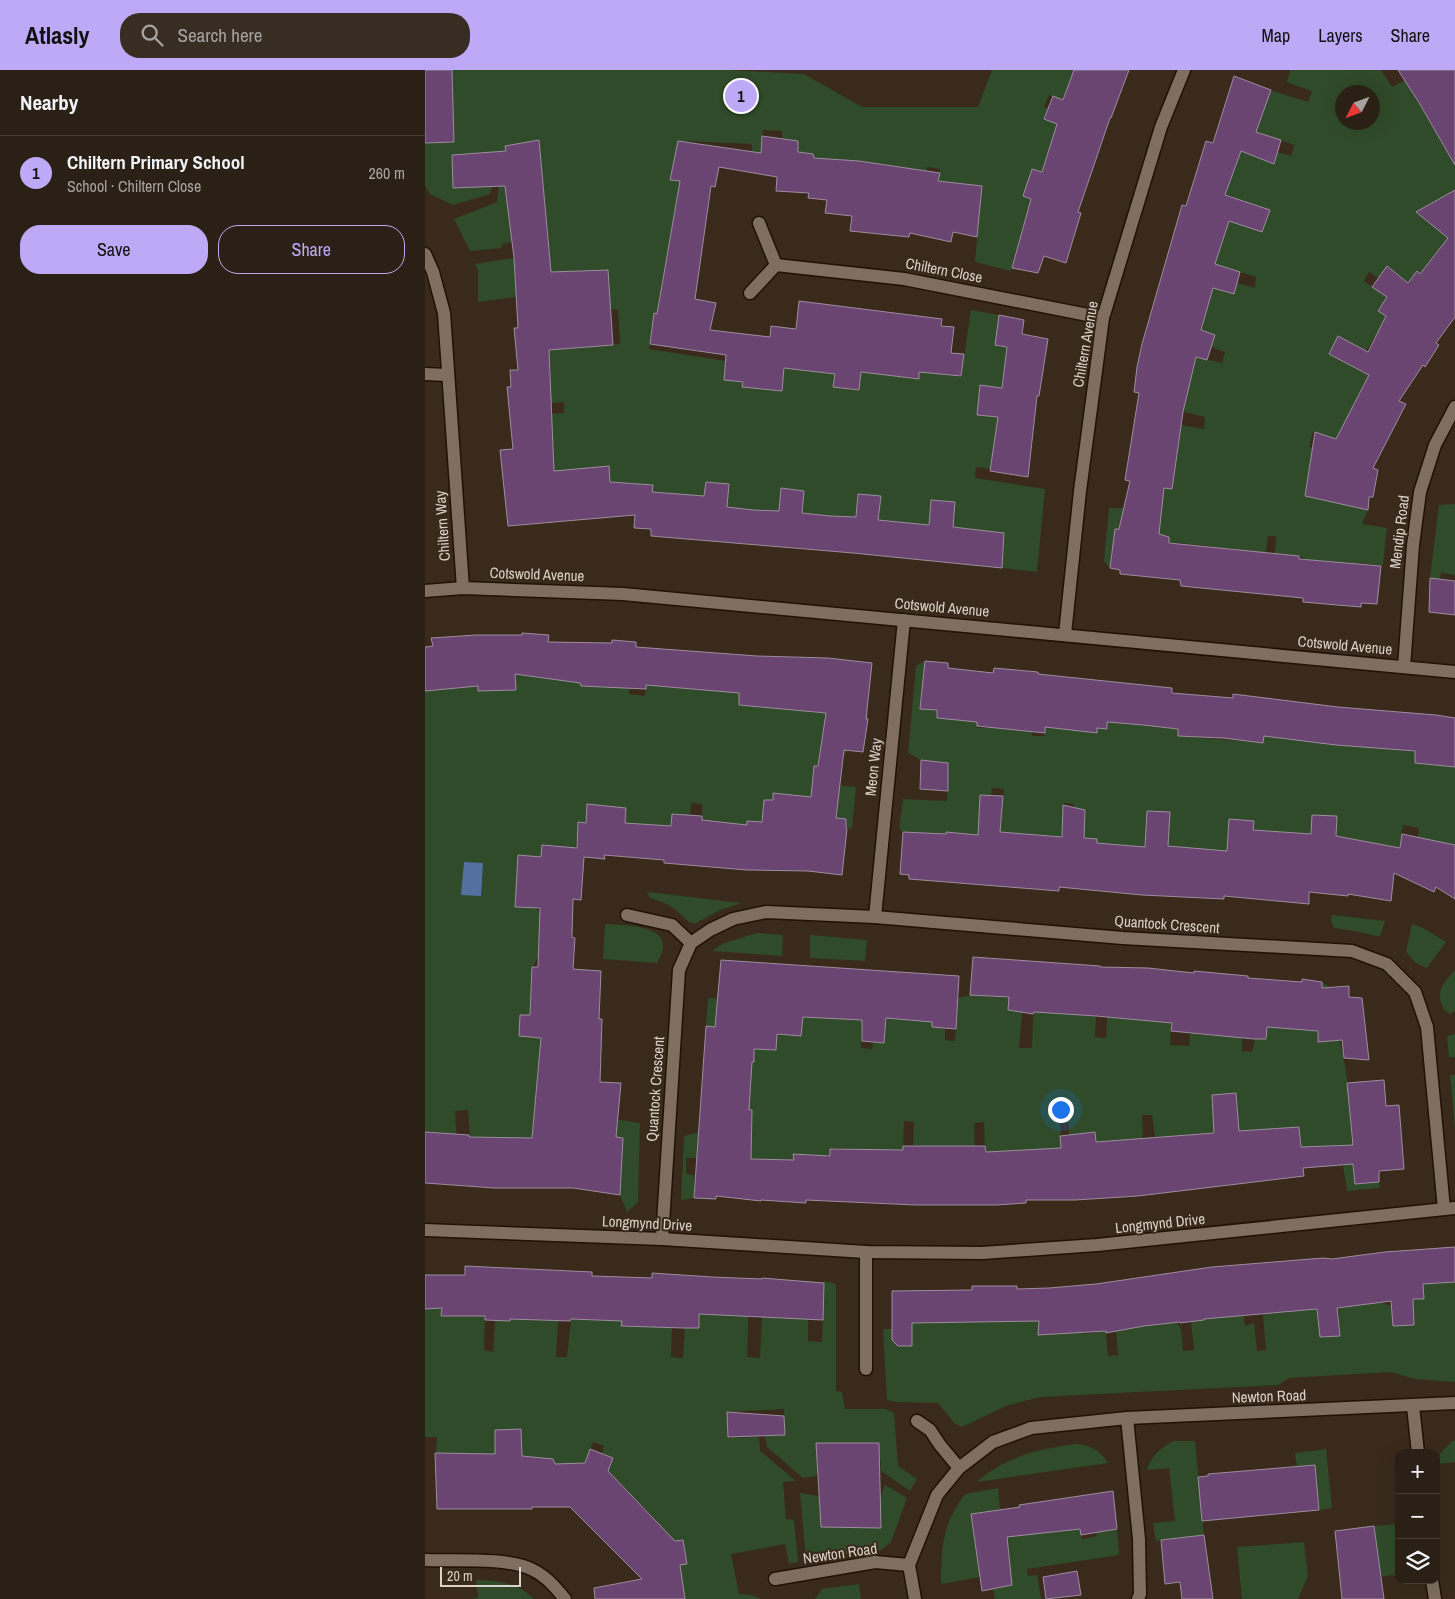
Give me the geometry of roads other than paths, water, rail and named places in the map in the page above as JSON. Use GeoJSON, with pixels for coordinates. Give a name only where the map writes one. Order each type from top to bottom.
{"type":"FeatureCollection","features":[{"type":"Feature","properties":{"kind":"street","name":"Chiltern Avenue"},"geometry":{"type":"LineString","coordinates":[[1065,634],[1080,491],[1103,318],[1161,127],[1184,70]]}},
{"type":"Feature","properties":{"kind":"street"},"geometry":{"type":"LineString","coordinates":[[750,293],[776,265],[759,223]]}},
{"type":"Feature","properties":{"kind":"street","name":"Chiltern Way"},"geometry":{"type":"LineString","coordinates":[[425,254],[433,272],[444,313],[463,588]]}},
{"type":"Feature","properties":{"kind":"street","name":"Chiltern Close"},"geometry":{"type":"LineString","coordinates":[[776,265],[904,279],[1103,318]]}},
{"type":"Feature","properties":{"kind":"street"},"geometry":{"type":"LineString","coordinates":[[425,374],[447,375]]}},
{"type":"Feature","properties":{"kind":"street","name":"Mendip Road"},"geometry":{"type":"LineString","coordinates":[[1403,667],[1413,545],[1420,492],[1435,445],[1455,408]]}},
{"type":"Feature","properties":{"kind":"street","name":"Cotswold Avenue"},"geometry":{"type":"LineString","coordinates":[[425,591],[463,588],[623,594],[1455,672]]}},
{"type":"Feature","properties":{"kind":"street","name":"Meon Way"},"geometry":{"type":"LineString","coordinates":[[875,917],[904,620]]}},
{"type":"Feature","properties":{"kind":"street","name":"Quantock Crescent"},"geometry":{"type":"LineString","coordinates":[[661,1239],[679,970],[691,943],[733,919],[766,912],[875,917],[1123,938],[1353,951],[1387,964],[1415,992],[1427,1027],[1450,1208]]}},
{"type":"Feature","properties":{"kind":"street"},"geometry":{"type":"LineString","coordinates":[[627,915],[672,925],[691,943]]}},
{"type":"Feature","properties":{"kind":"street","name":"Longmynd Drive"},"geometry":{"type":"LineString","coordinates":[[425,1230],[661,1239],[866,1252],[982,1252],[1097,1245],[1450,1208]]}},
{"type":"Feature","properties":{"kind":"street"},"geometry":{"type":"LineString","coordinates":[[866,1252],[866,1369]]}},
{"type":"Feature","properties":{"kind":"street","name":"Newton Road"},"geometry":{"type":"LineString","coordinates":[[775,1579],[875,1562],[909,1565],[937,1495],[959,1468],[993,1442],[1031,1428],[1127,1418],[1455,1403]]}},
{"type":"Feature","properties":{"kind":"street"},"geometry":{"type":"LineString","coordinates":[[1413,1406],[1418,1449]]}},
{"type":"Feature","properties":{"kind":"street"},"geometry":{"type":"LineString","coordinates":[[1127,1418],[1139,1539],[1140,1594],[1138,1599]]}},
{"type":"Feature","properties":{"kind":"street"},"geometry":{"type":"LineString","coordinates":[[917,1421],[931,1430],[940,1446],[959,1468]]}},
{"type":"Feature","properties":{"kind":"street"},"geometry":{"type":"LineString","coordinates":[[425,1560],[513,1562],[534,1570],[552,1584],[565,1599]]}},
{"type":"Feature","properties":{"kind":"street"},"geometry":{"type":"LineString","coordinates":[[909,1565],[915,1599]]}},
{"type":"Feature","properties":{"kind":"street"},"geometry":{"type":"LineString","coordinates":[[1433,1584],[1435,1599]]}},
{"type":"Feature","properties":{"kind":"water"},"geometry":{"type":"Polygon","coordinates":[[[464,862],[483,863],[481,896],[461,895],[464,862]]]}},
{"type":"Feature","properties":{"kind":"place","name":"Chiltern Primary School"},"geometry":{"type":"Point","coordinates":[741,96]}}]}
